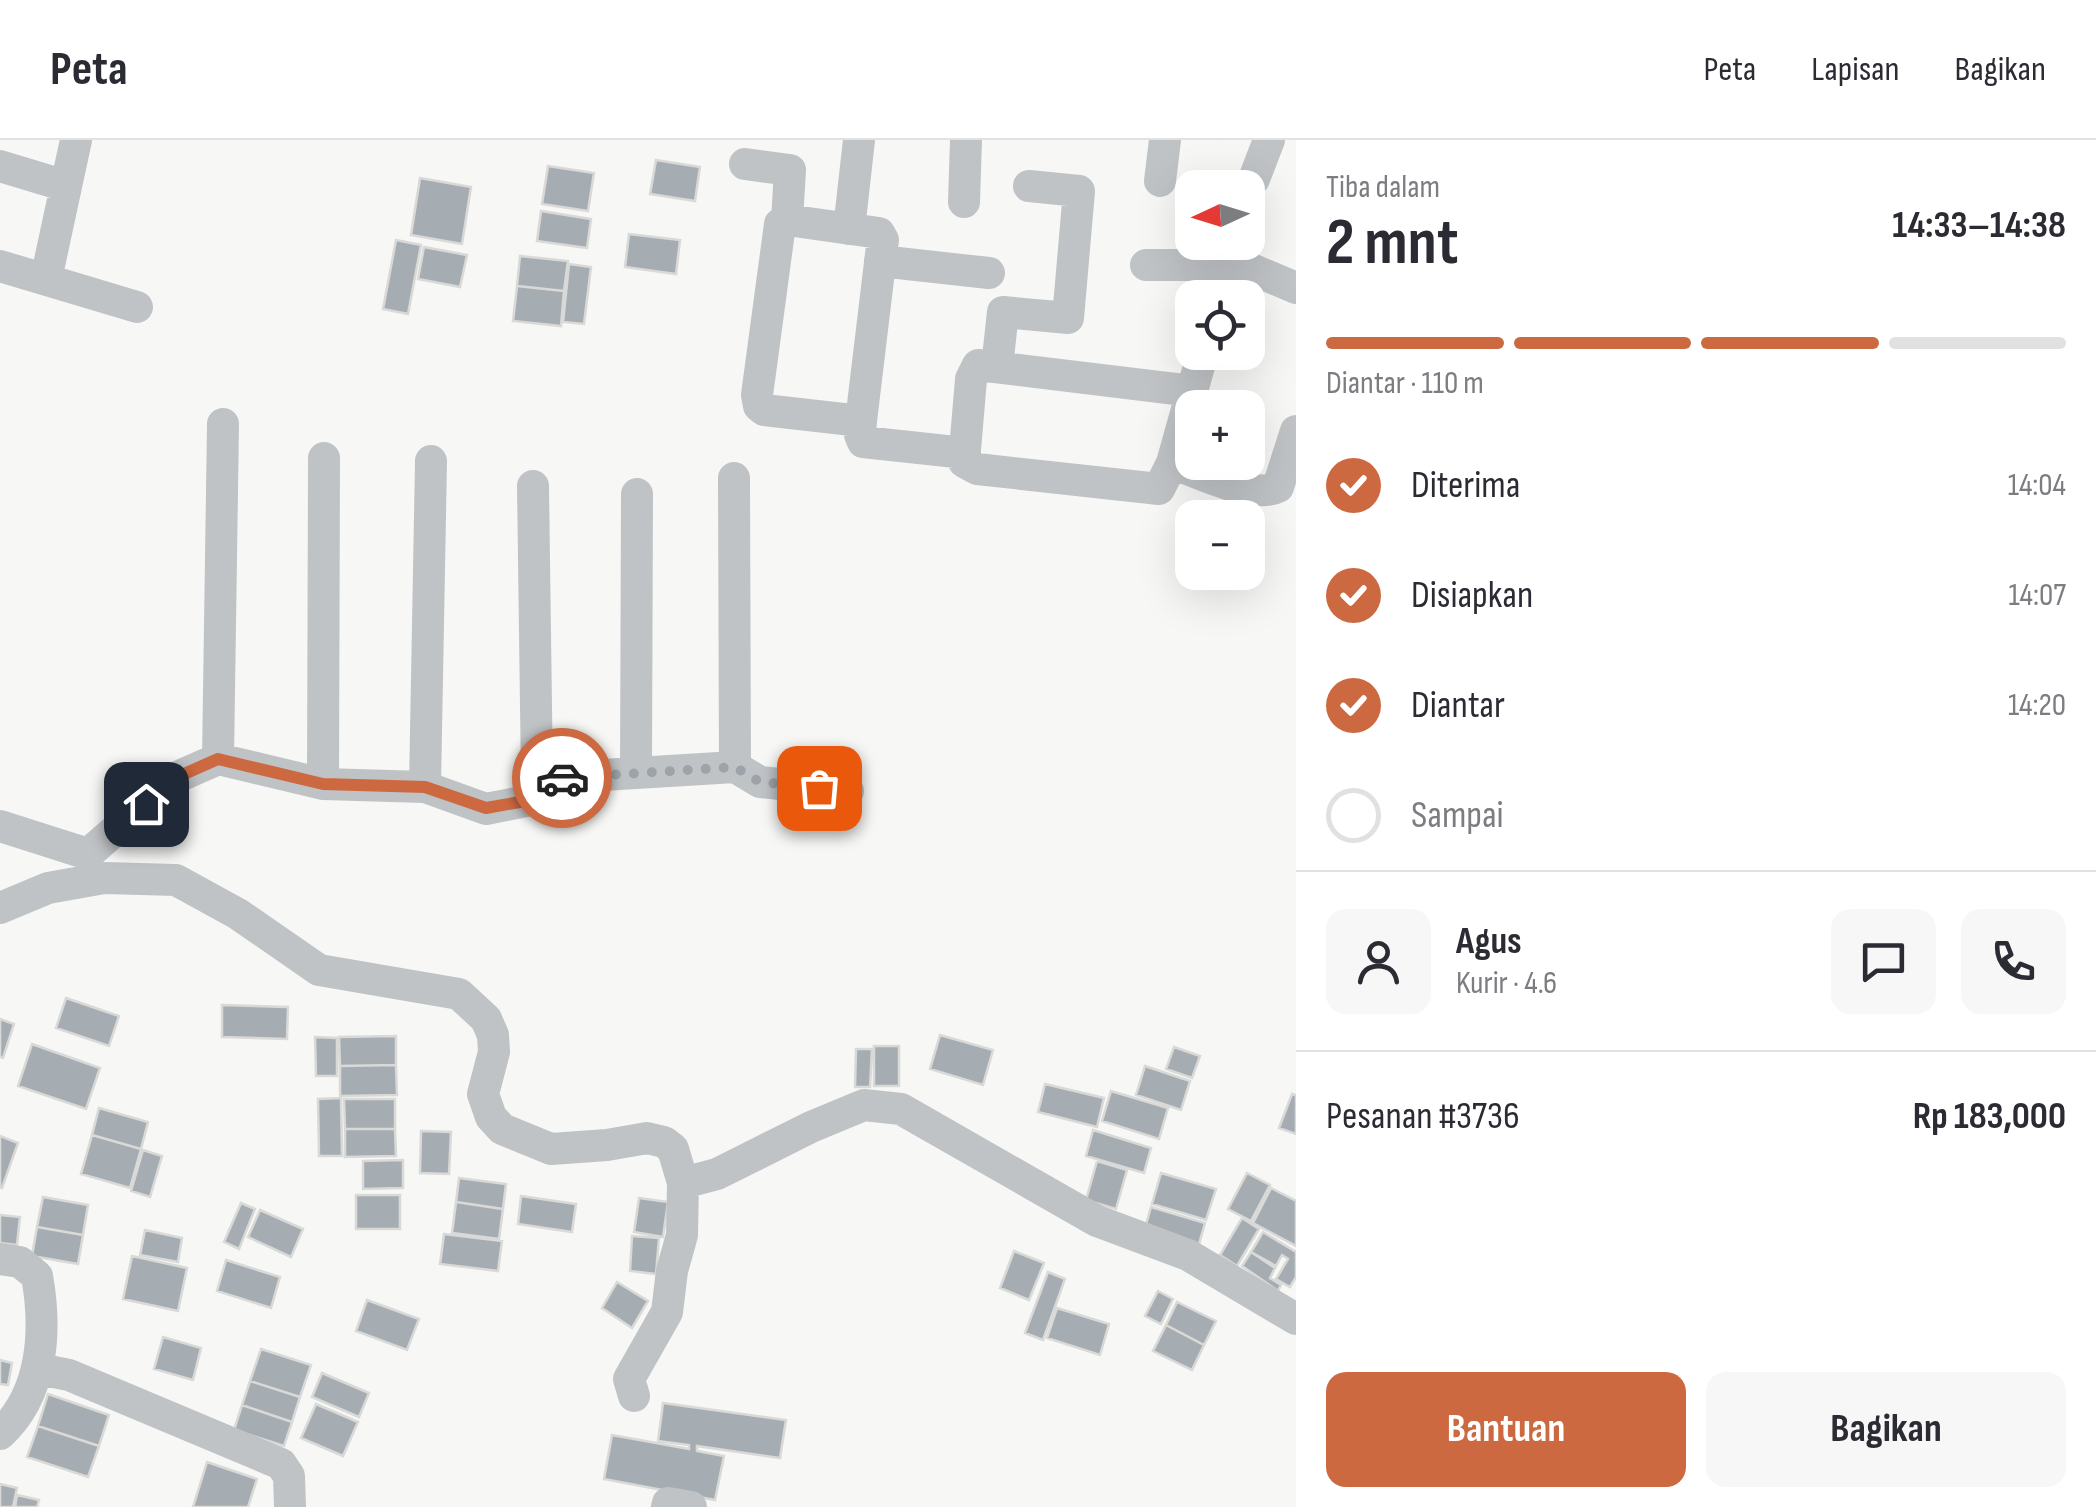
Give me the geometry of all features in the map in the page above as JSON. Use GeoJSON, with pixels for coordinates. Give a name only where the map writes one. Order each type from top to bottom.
{"type":"FeatureCollection","features":[{"type":"Feature","properties":{"kind":"street"},"geometry":{"type":"LineString","coordinates":[[46,278],[76,140]]}},
{"type":"Feature","properties":{"kind":"street"},"geometry":{"type":"LineString","coordinates":[[849,229],[859,140]]}},
{"type":"Feature","properties":{"kind":"street"},"geometry":{"type":"LineString","coordinates":[[964,202],[966,140]]}},
{"type":"Feature","properties":{"kind":"street"},"geometry":{"type":"LineString","coordinates":[[1160,181],[1165,140]]}},
{"type":"Feature","properties":{"kind":"street"},"geometry":{"type":"LineString","coordinates":[[1258,170],[1269,140]]}},
{"type":"Feature","properties":{"kind":"street"},"geometry":{"type":"LineString","coordinates":[[744,164],[790,170],[787,220]]}},
{"type":"Feature","properties":{"kind":"street"},"geometry":{"type":"LineString","coordinates":[[0,166],[66,186]]}},
{"type":"Feature","properties":{"kind":"street"},"geometry":{"type":"LineString","coordinates":[[997,367],[1003,312],[1068,318],[1079,191],[1029,186]]}},
{"type":"Feature","properties":{"kind":"street"},"geometry":{"type":"LineString","coordinates":[[862,421],[764,410],[759,406],[757,395],[780,224],[787,220],[879,233],[883,240],[880,261],[862,421],[860,435],[863,442],[965,454]]}},
{"type":"Feature","properties":{"kind":"street"},"geometry":{"type":"LineString","coordinates":[[880,261],[990,273]]}},
{"type":"Feature","properties":{"kind":"street"},"geometry":{"type":"LineString","coordinates":[[1223,280],[1227,264]]}},
{"type":"Feature","properties":{"kind":"street"},"geometry":{"type":"LineString","coordinates":[[1146,265],[1227,264],[1254,268],[1296,288]]}},
{"type":"Feature","properties":{"kind":"street"},"geometry":{"type":"LineString","coordinates":[[0,266],[137,307]]}},
{"type":"Feature","properties":{"kind":"street"},"geometry":{"type":"LineString","coordinates":[[1175,452],[1164,485],[1150,490],[978,470],[964,462],[974,370],[978,365],[1184,390]]}},
{"type":"Feature","properties":{"kind":"street"},"geometry":{"type":"LineString","coordinates":[[218,759],[223,424]]}},
{"type":"Feature","properties":{"kind":"street"},"geometry":{"type":"LineString","coordinates":[[1172,463],[1255,492],[1270,492],[1278,488],[1296,431]]}},
{"type":"Feature","properties":{"kind":"street"},"geometry":{"type":"LineString","coordinates":[[323,784],[324,458]]}},
{"type":"Feature","properties":{"kind":"street"},"geometry":{"type":"LineString","coordinates":[[425,787],[431,460]]}},
{"type":"Feature","properties":{"kind":"street"},"geometry":{"type":"LineString","coordinates":[[734,478],[735,767]]}},
{"type":"Feature","properties":{"kind":"street"},"geometry":{"type":"LineString","coordinates":[[0,826],[88,854],[175,778],[218,759],[323,784],[425,787],[486,808],[531,800],[538,779],[533,486]]}},
{"type":"Feature","properties":{"kind":"street"},"geometry":{"type":"LineString","coordinates":[[636,773],[637,494]]}},
{"type":"Feature","properties":{"kind":"street"},"geometry":{"type":"LineString","coordinates":[[538,779],[735,767],[760,782],[848,791]]}},
{"type":"Feature","properties":{"kind":"street"},"geometry":{"type":"LineString","coordinates":[[0,908],[48,888],[104,878],[176,880],[238,914],[319,970],[459,994],[486,1019],[493,1035],[494,1052],[483,1094],[490,1116],[502,1129],[551,1149],[647,1138],[664,1142],[673,1149],[683,1182],[682,1236],[666,1312],[629,1379],[634,1396]]}},
{"type":"Feature","properties":{"kind":"street"},"geometry":{"type":"LineString","coordinates":[[683,1182],[717,1174],[812,1126],[864,1105],[901,1109],[1097,1220],[1188,1255],[1296,1319]]}},
{"type":"Feature","properties":{"kind":"street"},"geometry":{"type":"LineString","coordinates":[[0,1259],[20,1262],[37,1276],[40,1297],[39,1369],[19,1417],[0,1434]]}},
{"type":"Feature","properties":{"kind":"street"},"geometry":{"type":"LineString","coordinates":[[39,1369],[69,1376],[281,1464],[290,1476],[290,1507]]}},
{"type":"Feature","properties":{"kind":"street"},"geometry":{"type":"LineString","coordinates":[[667,1507],[668,1502],[691,1507]]}},
{"type":"Feature","properties":{"kind":"building"},"geometry":{"type":"Polygon","coordinates":[[[656,160],[700,167],[695,201],[650,194],[656,160]]]}},
{"type":"Feature","properties":{"kind":"building"},"geometry":{"type":"Polygon","coordinates":[[[548,166],[594,173],[588,211],[542,204],[548,166]]]}},
{"type":"Feature","properties":{"kind":"building"},"geometry":{"type":"Polygon","coordinates":[[[420,178],[471,187],[462,244],[411,235],[420,178]]]}},
{"type":"Feature","properties":{"kind":"building"},"geometry":{"type":"Polygon","coordinates":[[[541,211],[591,219],[587,248],[537,241],[541,211]]]}},
{"type":"Feature","properties":{"kind":"building"},"geometry":{"type":"Polygon","coordinates":[[[629,234],[680,240],[676,274],[625,267],[629,234]]]}},
{"type":"Feature","properties":{"kind":"building"},"geometry":{"type":"Polygon","coordinates":[[[396,240],[421,245],[408,314],[383,309],[396,240]]]}},
{"type":"Feature","properties":{"kind":"building"},"geometry":{"type":"Polygon","coordinates":[[[424,247],[467,255],[460,287],[418,279],[424,247]]]}},
{"type":"Feature","properties":{"kind":"building"},"geometry":{"type":"Polygon","coordinates":[[[520,256],[568,261],[564,291],[517,286],[520,256]]]}},
{"type":"Feature","properties":{"kind":"building"},"geometry":{"type":"Polygon","coordinates":[[[569,264],[591,267],[584,324],[563,322],[569,264]]]}},
{"type":"Feature","properties":{"kind":"building"},"geometry":{"type":"Polygon","coordinates":[[[517,286],[564,291],[561,326],[513,321],[517,286]]]}},
{"type":"Feature","properties":{"kind":"building"},"geometry":{"type":"Polygon","coordinates":[[[66,998],[119,1016],[109,1046],[56,1028],[66,998]]]}},
{"type":"Feature","properties":{"kind":"building"},"geometry":{"type":"Polygon","coordinates":[[[222,1005],[288,1007],[287,1039],[222,1037],[222,1005]]]}},
{"type":"Feature","properties":{"kind":"building"},"geometry":{"type":"Polygon","coordinates":[[[0,1019],[14,1024],[3,1058],[0,1057],[0,1019]]]}},
{"type":"Feature","properties":{"kind":"building"},"geometry":{"type":"Polygon","coordinates":[[[940,1035],[993,1050],[983,1085],[930,1069],[940,1035]]]}},
{"type":"Feature","properties":{"kind":"building"},"geometry":{"type":"Polygon","coordinates":[[[396,1036],[396,1065],[340,1066],[339,1037],[396,1036]]]}},
{"type":"Feature","properties":{"kind":"building"},"geometry":{"type":"Polygon","coordinates":[[[315,1037],[337,1038],[337,1076],[316,1076],[315,1037]]]}},
{"type":"Feature","properties":{"kind":"building"},"geometry":{"type":"Polygon","coordinates":[[[32,1044],[100,1068],[86,1109],[18,1086],[32,1044]]]}},
{"type":"Feature","properties":{"kind":"building"},"geometry":{"type":"Polygon","coordinates":[[[874,1046],[899,1046],[899,1086],[874,1086],[874,1046]]]}},
{"type":"Feature","properties":{"kind":"building"},"geometry":{"type":"Polygon","coordinates":[[[1174,1047],[1200,1056],[1192,1078],[1166,1069],[1174,1047]]]}},
{"type":"Feature","properties":{"kind":"building"},"geometry":{"type":"Polygon","coordinates":[[[856,1049],[872,1049],[870,1087],[855,1087],[856,1049]]]}},
{"type":"Feature","properties":{"kind":"building"},"geometry":{"type":"Polygon","coordinates":[[[396,1065],[397,1095],[340,1096],[340,1066],[396,1065]]]}},
{"type":"Feature","properties":{"kind":"building"},"geometry":{"type":"Polygon","coordinates":[[[1145,1066],[1190,1081],[1181,1110],[1136,1095],[1145,1066]]]}},
{"type":"Feature","properties":{"kind":"building"},"geometry":{"type":"Polygon","coordinates":[[[1045,1084],[1104,1098],[1097,1127],[1038,1112],[1045,1084]]]}},
{"type":"Feature","properties":{"kind":"building"},"geometry":{"type":"Polygon","coordinates":[[[1111,1091],[1168,1108],[1159,1139],[1102,1121],[1111,1091]]]}},
{"type":"Feature","properties":{"kind":"building"},"geometry":{"type":"Polygon","coordinates":[[[1292,1094],[1296,1095],[1296,1134],[1279,1128],[1292,1094]]]}},
{"type":"Feature","properties":{"kind":"building"},"geometry":{"type":"Polygon","coordinates":[[[341,1098],[342,1156],[319,1156],[318,1099],[341,1098]]]}},
{"type":"Feature","properties":{"kind":"building"},"geometry":{"type":"Polygon","coordinates":[[[344,1099],[395,1099],[395,1129],[345,1129],[344,1099]]]}},
{"type":"Feature","properties":{"kind":"building"},"geometry":{"type":"Polygon","coordinates":[[[99,1108],[148,1122],[141,1149],[92,1135],[99,1108]]]}},
{"type":"Feature","properties":{"kind":"building"},"geometry":{"type":"Polygon","coordinates":[[[345,1129],[395,1129],[396,1156],[345,1157],[345,1129]]]}},
{"type":"Feature","properties":{"kind":"building"},"geometry":{"type":"Polygon","coordinates":[[[1093,1130],[1151,1148],[1144,1173],[1086,1156],[1093,1130]]]}},
{"type":"Feature","properties":{"kind":"building"},"geometry":{"type":"Polygon","coordinates":[[[421,1131],[451,1132],[449,1174],[420,1173],[421,1131]]]}},
{"type":"Feature","properties":{"kind":"building"},"geometry":{"type":"Polygon","coordinates":[[[92,1135],[141,1149],[130,1188],[81,1174],[92,1135]]]}},
{"type":"Feature","properties":{"kind":"building"},"geometry":{"type":"Polygon","coordinates":[[[0,1136],[18,1143],[2,1188],[0,1187],[0,1136]]]}},
{"type":"Feature","properties":{"kind":"building"},"geometry":{"type":"Polygon","coordinates":[[[143,1150],[162,1156],[150,1197],[131,1191],[143,1150]]]}},
{"type":"Feature","properties":{"kind":"building"},"geometry":{"type":"Polygon","coordinates":[[[403,1160],[403,1188],[363,1189],[363,1161],[403,1160]]]}},
{"type":"Feature","properties":{"kind":"building"},"geometry":{"type":"Polygon","coordinates":[[[1097,1161],[1127,1170],[1116,1209],[1086,1200],[1097,1161]]]}},
{"type":"Feature","properties":{"kind":"building"},"geometry":{"type":"Polygon","coordinates":[[[1161,1173],[1216,1189],[1206,1220],[1152,1204],[1161,1173]]]}},
{"type":"Feature","properties":{"kind":"building"},"geometry":{"type":"Polygon","coordinates":[[[1247,1173],[1270,1185],[1251,1221],[1228,1209],[1247,1173]]]}},
{"type":"Feature","properties":{"kind":"building"},"geometry":{"type":"Polygon","coordinates":[[[459,1178],[506,1184],[503,1209],[456,1202],[459,1178]]]}},
{"type":"Feature","properties":{"kind":"building"},"geometry":{"type":"Polygon","coordinates":[[[1271,1188],[1296,1201],[1296,1246],[1253,1223],[1271,1188]]]}},
{"type":"Feature","properties":{"kind":"building"},"geometry":{"type":"Polygon","coordinates":[[[356,1195],[400,1195],[400,1229],[356,1229],[356,1195]]]}},
{"type":"Feature","properties":{"kind":"building"},"geometry":{"type":"Polygon","coordinates":[[[521,1196],[576,1204],[572,1232],[518,1224],[521,1196]]]}},
{"type":"Feature","properties":{"kind":"building"},"geometry":{"type":"Polygon","coordinates":[[[43,1197],[88,1205],[83,1235],[37,1227],[43,1197]]]}},
{"type":"Feature","properties":{"kind":"building"},"geometry":{"type":"Polygon","coordinates":[[[639,1198],[668,1202],[663,1237],[634,1232],[639,1198]]]}},
{"type":"Feature","properties":{"kind":"building"},"geometry":{"type":"Polygon","coordinates":[[[456,1202],[503,1209],[499,1239],[452,1233],[456,1202]]]}},
{"type":"Feature","properties":{"kind":"building"},"geometry":{"type":"Polygon","coordinates":[[[241,1203],[255,1209],[239,1249],[224,1242],[241,1203]]]}},
{"type":"Feature","properties":{"kind":"building"},"geometry":{"type":"Polygon","coordinates":[[[1151,1207],[1205,1223],[1199,1244],[1145,1228],[1151,1207]]]}},
{"type":"Feature","properties":{"kind":"building"},"geometry":{"type":"Polygon","coordinates":[[[260,1210],[303,1229],[291,1257],[248,1237],[260,1210]]]}},
{"type":"Feature","properties":{"kind":"building"},"geometry":{"type":"Polygon","coordinates":[[[0,1215],[20,1217],[17,1245],[0,1243],[0,1215]]]}},
{"type":"Feature","properties":{"kind":"building"},"geometry":{"type":"Polygon","coordinates":[[[1242,1218],[1259,1229],[1237,1266],[1220,1255],[1242,1218]]]}},
{"type":"Feature","properties":{"kind":"building"},"geometry":{"type":"Polygon","coordinates":[[[37,1227],[83,1235],[78,1264],[32,1256],[37,1227]]]}},
{"type":"Feature","properties":{"kind":"building"},"geometry":{"type":"Polygon","coordinates":[[[145,1230],[182,1238],[178,1262],[140,1255],[145,1230]]]}},
{"type":"Feature","properties":{"kind":"building"},"geometry":{"type":"Polygon","coordinates":[[[1263,1232],[1296,1252],[1296,1277],[1290,1287],[1276,1279],[1288,1259],[1282,1255],[1276,1266],[1251,1252],[1263,1232]]]}},
{"type":"Feature","properties":{"kind":"building"},"geometry":{"type":"Polygon","coordinates":[[[444,1234],[502,1241],[498,1271],[440,1264],[444,1234]]]}},
{"type":"Feature","properties":{"kind":"building"},"geometry":{"type":"Polygon","coordinates":[[[632,1236],[659,1238],[656,1274],[630,1271],[632,1236]]]}},
{"type":"Feature","properties":{"kind":"building"},"geometry":{"type":"Polygon","coordinates":[[[1014,1251],[1044,1263],[1029,1300],[1000,1288],[1014,1251]]]}},
{"type":"Feature","properties":{"kind":"building"},"geometry":{"type":"Polygon","coordinates":[[[1251,1252],[1275,1268],[1270,1278],[1281,1285],[1278,1291],[1242,1266],[1251,1252]]]}},
{"type":"Feature","properties":{"kind":"building"},"geometry":{"type":"Polygon","coordinates":[[[132,1256],[187,1268],[178,1311],[123,1299],[132,1256]]]}},
{"type":"Feature","properties":{"kind":"building"},"geometry":{"type":"Polygon","coordinates":[[[226,1260],[280,1277],[271,1308],[217,1291],[226,1260]]]}},
{"type":"Feature","properties":{"kind":"building"},"geometry":{"type":"Polygon","coordinates":[[[1048,1272],[1065,1279],[1043,1340],[1025,1333],[1048,1272]]]}},
{"type":"Feature","properties":{"kind":"building"},"geometry":{"type":"Polygon","coordinates":[[[617,1282],[648,1301],[632,1328],[602,1308],[617,1282]]]}},
{"type":"Feature","properties":{"kind":"building"},"geometry":{"type":"Polygon","coordinates":[[[1158,1291],[1173,1299],[1161,1324],[1145,1316],[1158,1291]]]}},
{"type":"Feature","properties":{"kind":"building"},"geometry":{"type":"Polygon","coordinates":[[[367,1300],[419,1319],[407,1350],[356,1331],[367,1300]]]}},
{"type":"Feature","properties":{"kind":"building"},"geometry":{"type":"Polygon","coordinates":[[[1177,1302],[1216,1321],[1204,1345],[1166,1325],[1177,1302]]]}},
{"type":"Feature","properties":{"kind":"building"},"geometry":{"type":"Polygon","coordinates":[[[1057,1308],[1109,1324],[1100,1355],[1047,1338],[1057,1308]]]}},
{"type":"Feature","properties":{"kind":"building"},"geometry":{"type":"Polygon","coordinates":[[[1166,1325],[1204,1345],[1192,1370],[1153,1351],[1166,1325]]]}},
{"type":"Feature","properties":{"kind":"building"},"geometry":{"type":"Polygon","coordinates":[[[163,1337],[201,1348],[193,1380],[154,1369],[163,1337]]]}},
{"type":"Feature","properties":{"kind":"building"},"geometry":{"type":"Polygon","coordinates":[[[261,1349],[311,1365],[300,1397],[250,1381],[261,1349]]]}},
{"type":"Feature","properties":{"kind":"building"},"geometry":{"type":"Polygon","coordinates":[[[0,1360],[12,1363],[8,1385],[0,1384],[0,1360]]]}},
{"type":"Feature","properties":{"kind":"building"},"geometry":{"type":"Polygon","coordinates":[[[322,1373],[369,1393],[359,1417],[312,1397],[322,1373]]]}},
{"type":"Feature","properties":{"kind":"building"},"geometry":{"type":"Polygon","coordinates":[[[250,1381],[300,1397],[292,1422],[242,1405],[250,1381]]]}},
{"type":"Feature","properties":{"kind":"building"},"geometry":{"type":"Polygon","coordinates":[[[48,1394],[109,1415],[99,1446],[38,1426],[48,1394]]]}},
{"type":"Feature","properties":{"kind":"building"},"geometry":{"type":"Polygon","coordinates":[[[663,1403],[786,1420],[780,1458],[697,1446],[697,1451],[724,1456],[715,1500],[604,1479],[612,1435],[689,1449],[689,1445],[658,1441],[663,1403]]]}},
{"type":"Feature","properties":{"kind":"building"},"geometry":{"type":"Polygon","coordinates":[[[316,1404],[358,1422],[343,1456],[301,1438],[316,1404]]]}},
{"type":"Feature","properties":{"kind":"building"},"geometry":{"type":"Polygon","coordinates":[[[242,1405],[292,1422],[284,1446],[234,1430],[242,1405]]]}},
{"type":"Feature","properties":{"kind":"building"},"geometry":{"type":"Polygon","coordinates":[[[38,1426],[99,1446],[88,1477],[27,1457],[38,1426]]]}},
{"type":"Feature","properties":{"kind":"building"},"geometry":{"type":"Polygon","coordinates":[[[207,1462],[257,1479],[248,1507],[193,1507],[207,1462]]]}},
{"type":"Feature","properties":{"kind":"building"},"geometry":{"type":"Polygon","coordinates":[[[0,1484],[17,1488],[13,1507],[0,1507],[0,1484]]]}},
{"type":"Feature","properties":{"kind":"building"},"geometry":{"type":"Polygon","coordinates":[[[17,1495],[39,1500],[37,1507],[15,1507],[17,1495]]]}},
{"type":"Feature","properties":{"kind":"way so far"},"geometry":{"type":"LineString","coordinates":[[562,778],[735,767],[760,782],[819,788]]}},
{"type":"Feature","properties":{"kind":"route"},"geometry":{"type":"LineString","coordinates":[[146,804],[175,778],[218,759],[323,784],[425,787],[486,808],[531,800],[538,779],[562,778]]}}]}
